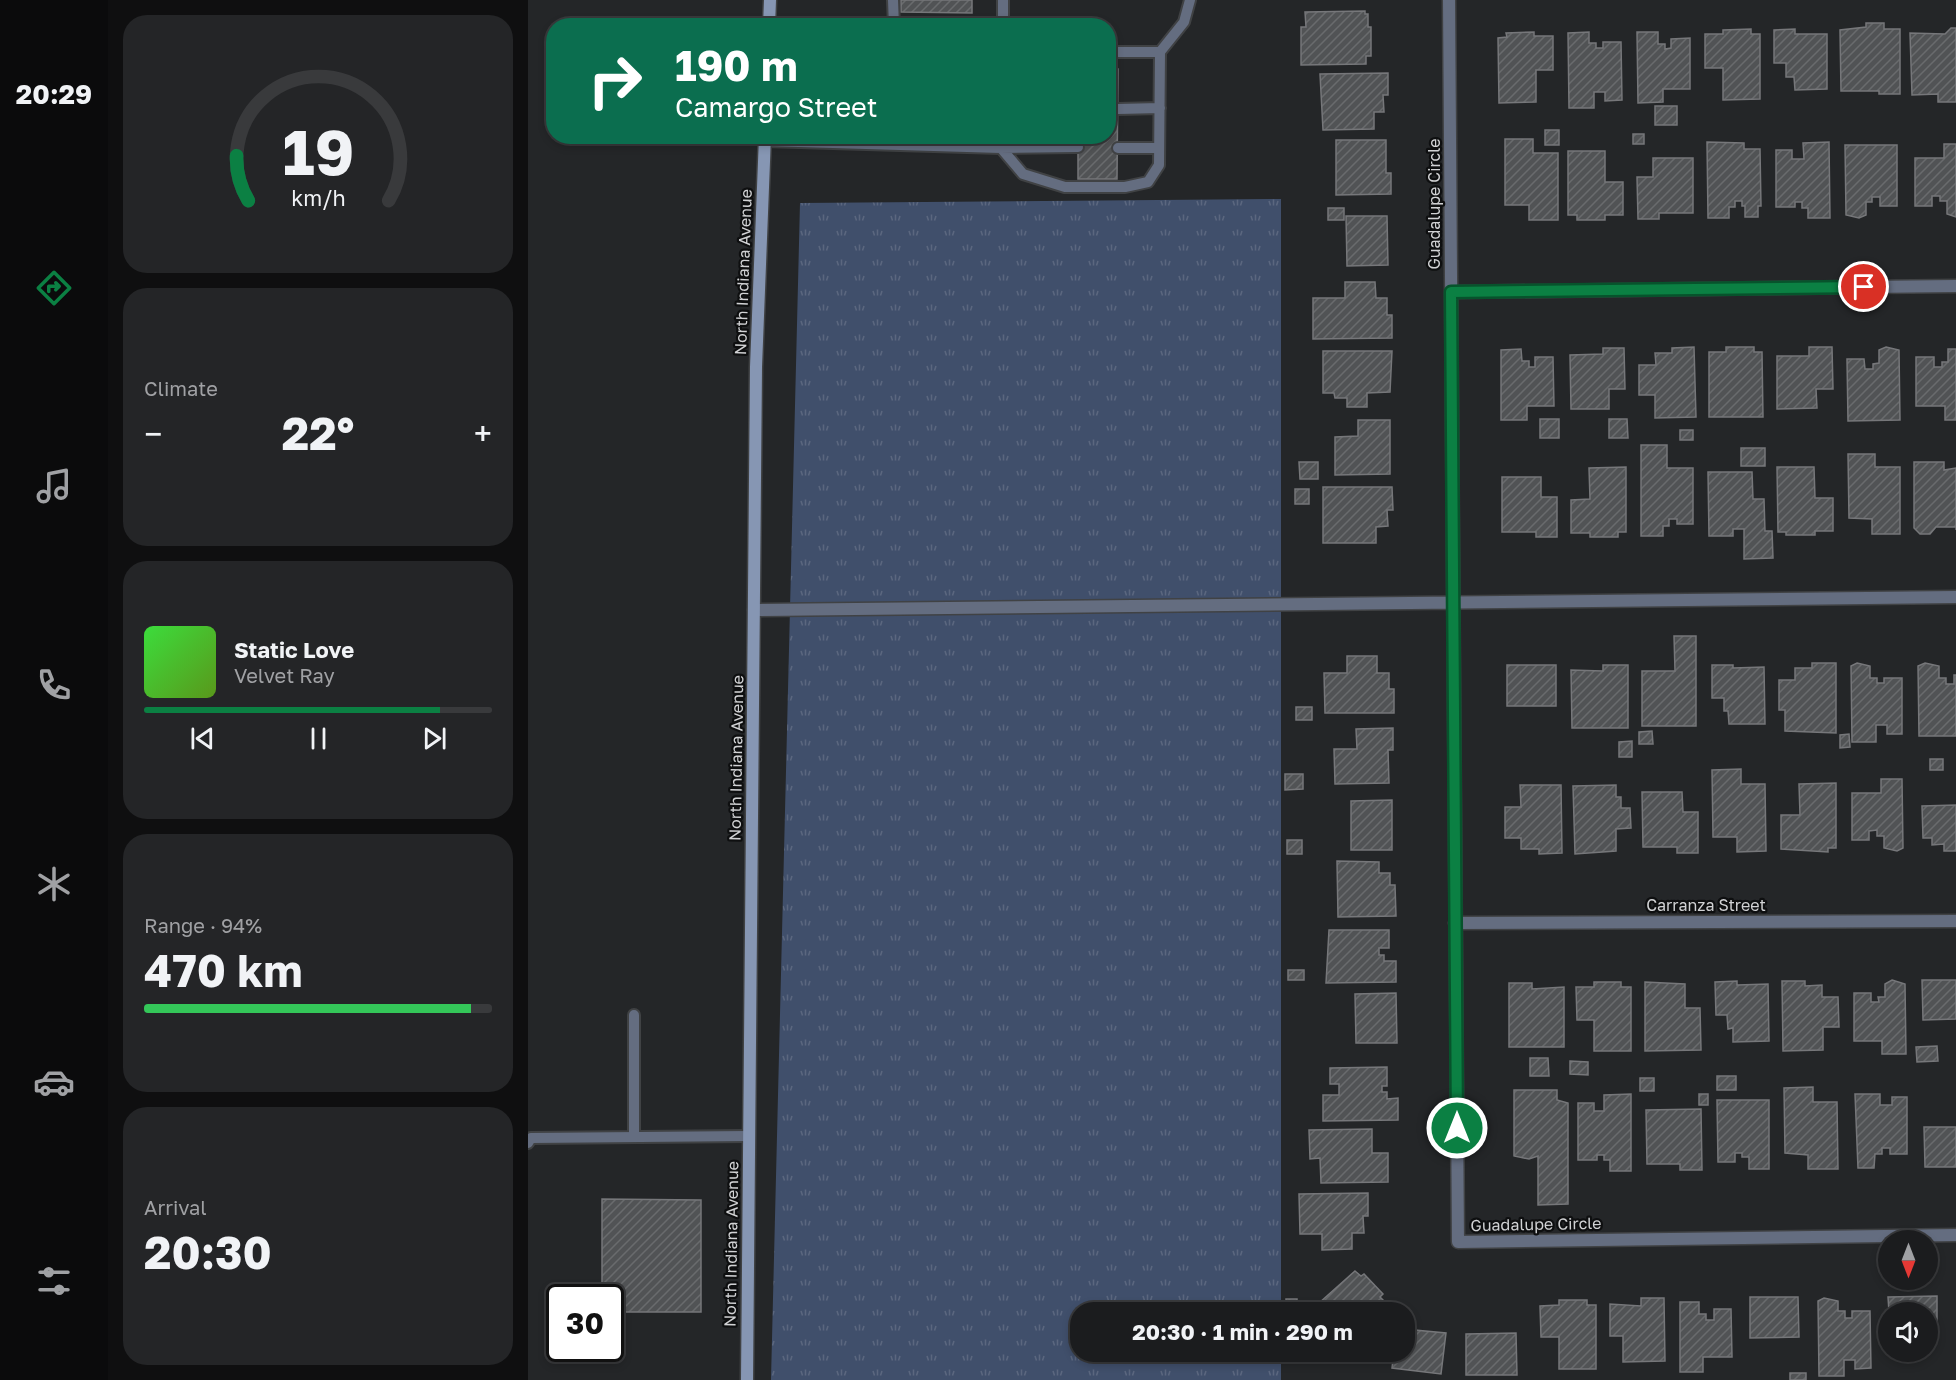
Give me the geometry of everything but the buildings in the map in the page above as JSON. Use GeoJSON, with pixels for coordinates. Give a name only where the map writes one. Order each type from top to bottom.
{"type":"FeatureCollection","features":[{"type":"Feature","properties":{"kind":"main road"},"geometry":{"type":"LineString","coordinates":[[769,18],[770,0]]}},
{"type":"Feature","properties":{"kind":"main road","name":"North Indiana Avenue"},"geometry":{"type":"LineString","coordinates":[[747,1380],[756,367],[765,144]]}},
{"type":"Feature","properties":{"kind":"street","name":"Guadalupe Circle"},"geometry":{"type":"LineString","coordinates":[[1449,0],[1458,1242],[1956,1235]]}},
{"type":"Feature","properties":{"kind":"street"},"geometry":{"type":"LineString","coordinates":[[1451,292],[1956,286]]}},
{"type":"Feature","properties":{"kind":"street"},"geometry":{"type":"LineString","coordinates":[[754,610],[1956,597]]}},
{"type":"Feature","properties":{"kind":"street","name":"Carranza Street"},"geometry":{"type":"LineString","coordinates":[[1455,923],[1956,921]]}},
{"type":"Feature","properties":{"kind":"lane"},"geometry":{"type":"LineString","coordinates":[[893,0],[894,18]]}},
{"type":"Feature","properties":{"kind":"lane"},"geometry":{"type":"LineString","coordinates":[[1003,0],[1003,18]]}},
{"type":"Feature","properties":{"kind":"lane"},"geometry":{"type":"LineString","coordinates":[[1002,144],[1023,174],[1065,187],[1125,186],[1148,182],[1159,165],[1160,52],[1184,22],[1190,0]]}},
{"type":"Feature","properties":{"kind":"lane"},"geometry":{"type":"LineString","coordinates":[[1116,52],[1160,52]]}},
{"type":"Feature","properties":{"kind":"lane"},"geometry":{"type":"LineString","coordinates":[[1118,109],[1160,108]]}},
{"type":"Feature","properties":{"kind":"lane"},"geometry":{"type":"LineString","coordinates":[[1032,144],[1078,147]]}},
{"type":"Feature","properties":{"kind":"lane"},"geometry":{"type":"LineString","coordinates":[[1118,148],[1159,148]]}},
{"type":"Feature","properties":{"kind":"lane"},"geometry":{"type":"LineString","coordinates":[[634,1014],[634,1137]]}},
{"type":"Feature","properties":{"kind":"lane"},"geometry":{"type":"LineString","coordinates":[[528,1143],[531,1138],[749,1136]]}},
{"type":"Feature","properties":{"kind":"green space"},"geometry":{"type":"Polygon","coordinates":[[[1281,199],[1281,1302],[1070,1302],[1070,1362],[1281,1362],[1281,1380],[771,1380],[800,203],[1281,199]]]}},
{"type":"Feature","properties":{"kind":"route"},"geometry":{"type":"LineString","coordinates":[[1457,1128],[1451,292],[1864,287]]}}]}
